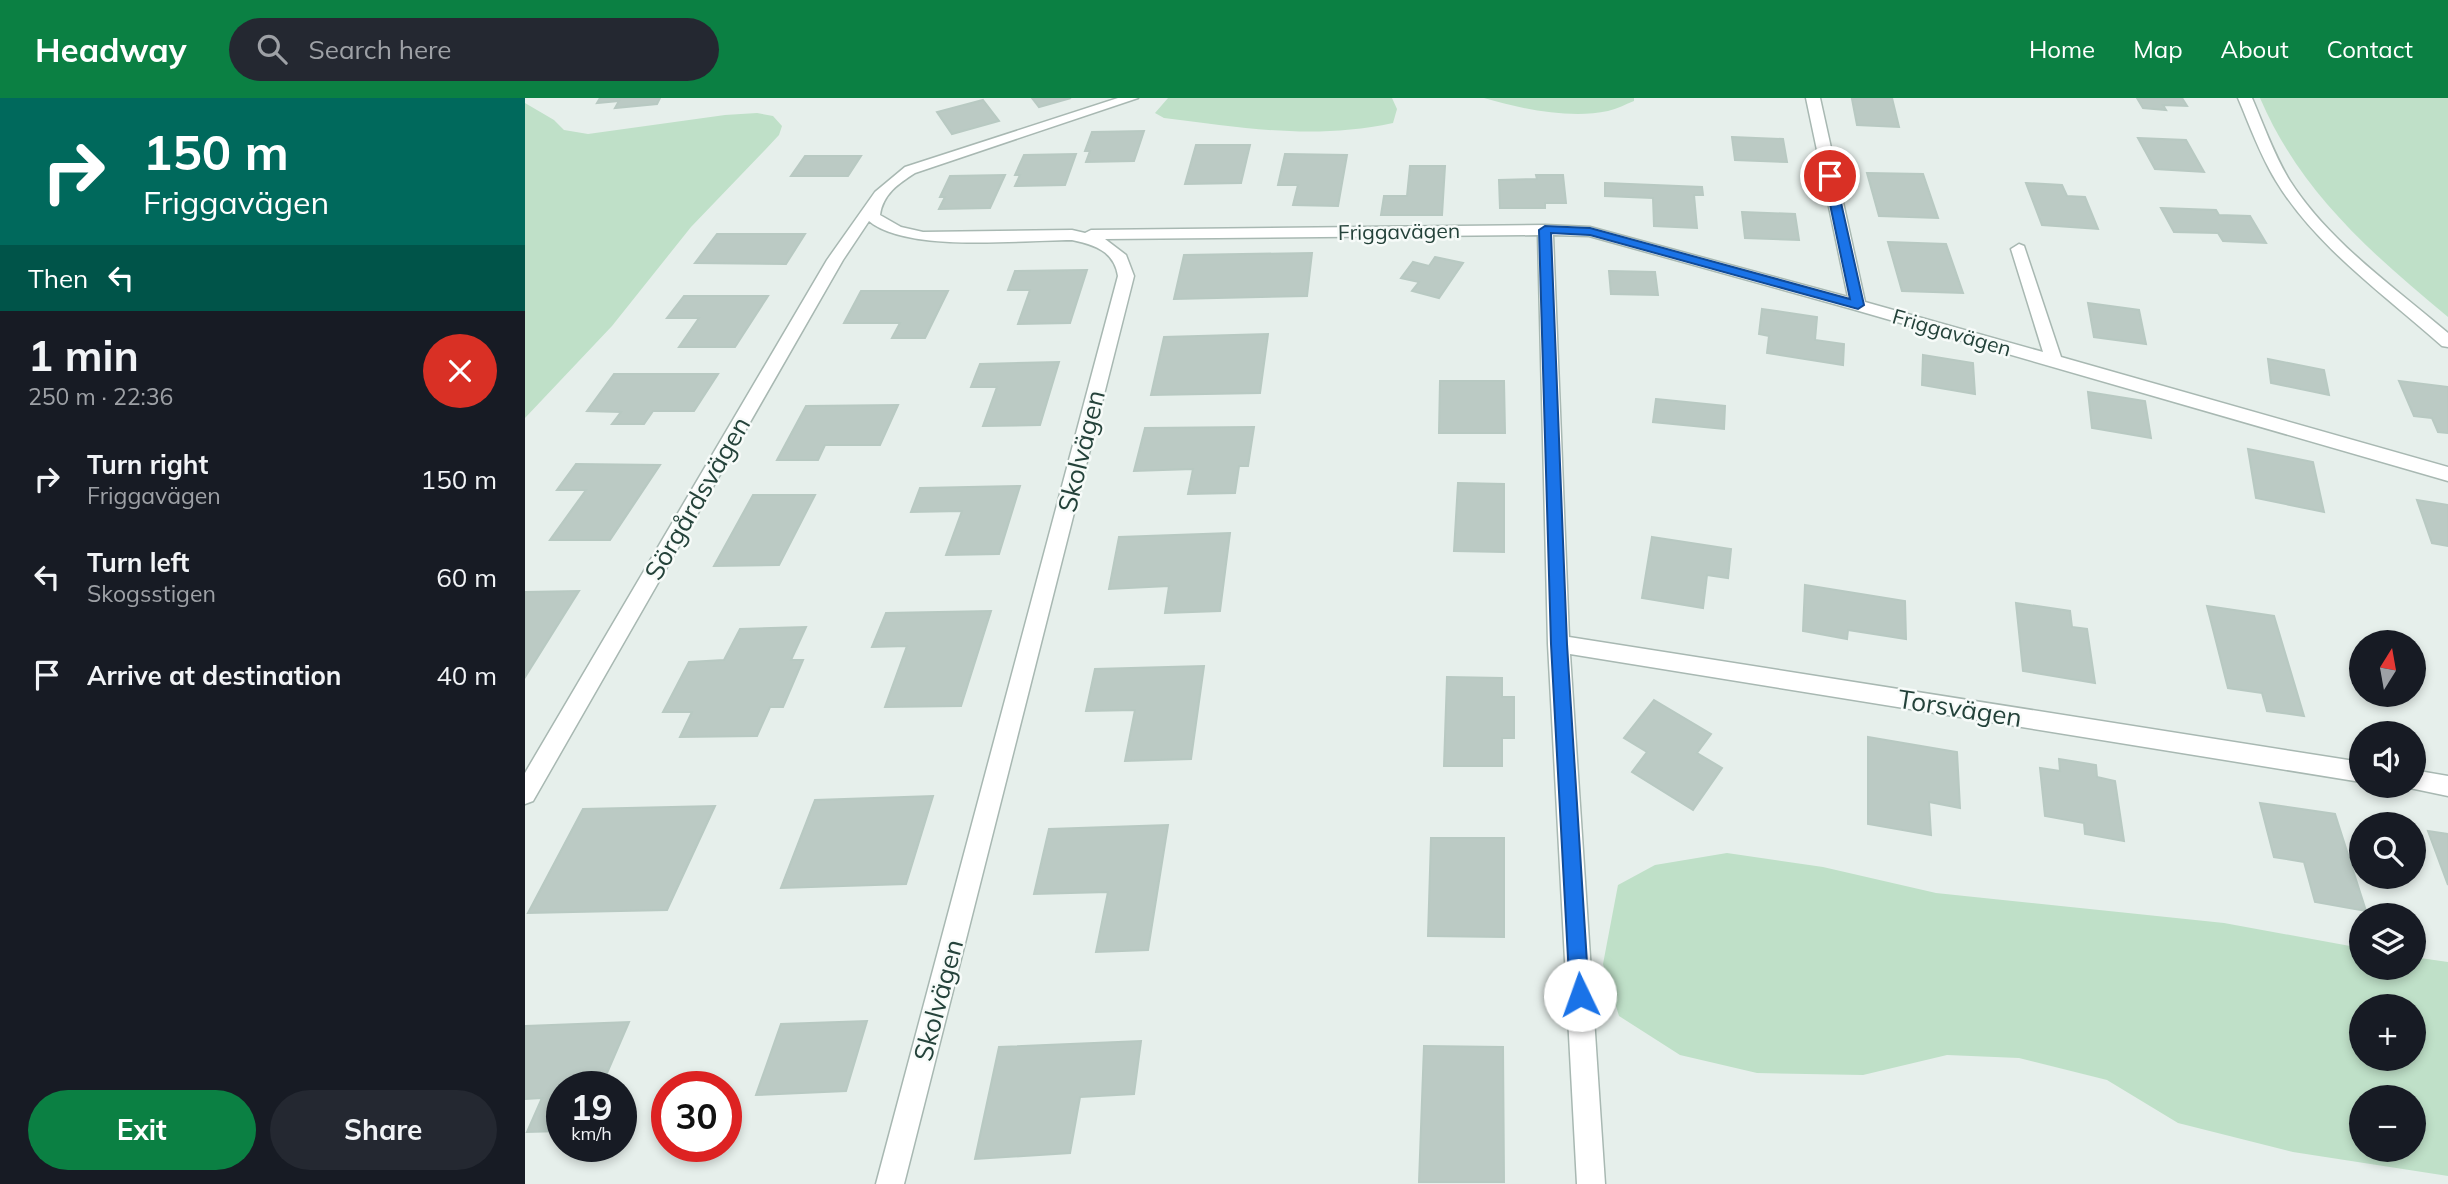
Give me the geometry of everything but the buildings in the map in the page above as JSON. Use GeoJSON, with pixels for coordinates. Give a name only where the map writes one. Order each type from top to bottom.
{"type":"FeatureCollection","features":[{"type":"Feature","properties":{"kind":"street"},"geometry":{"type":"LineString","coordinates":[[873,205],[889,184],[910,170],[1131,98]]}},
{"type":"Feature","properties":{"kind":"street"},"geometry":{"type":"LineString","coordinates":[[1813,98],[1858,305]]}},
{"type":"Feature","properties":{"kind":"street"},"geometry":{"type":"LineString","coordinates":[[2245,98],[2269,156],[2291,193],[2323,230],[2448,342]]}},
{"type":"Feature","properties":{"kind":"street","name":"Skolvägen"},"geometry":{"type":"LineString","coordinates":[[873,205],[872,216],[880,224],[906,235],[1072,235],[1105,244],[1117,251],[1125,262],[1126,276],[890,1184]]}},
{"type":"Feature","properties":{"kind":"street","name":"Sörgårdsvägen"},"geometry":{"type":"LineString","coordinates":[[525,794],[835,260],[873,205]]}},
{"type":"Feature","properties":{"kind":"street"},"geometry":{"type":"LineString","coordinates":[[1545,230],[1559,644],[1591,1184]]}},
{"type":"Feature","properties":{"kind":"street","name":"Friggavägen"},"geometry":{"type":"LineString","coordinates":[[1072,235],[1545,230],[1590,232],[1858,305],[2448,474]]}},
{"type":"Feature","properties":{"kind":"street"},"geometry":{"type":"LineString","coordinates":[[2019,249],[2054,362]]}},
{"type":"Feature","properties":{"kind":"street","name":"Torsvägen"},"geometry":{"type":"LineString","coordinates":[[1559,644],[2349,770]]}},
{"type":"Feature","properties":{"kind":"street"},"geometry":{"type":"LineString","coordinates":[[2426,782],[2448,786]]}},
{"type":"Feature","properties":{"kind":"green space"},"geometry":{"type":"Polygon","coordinates":[[[1168,98],[1392,98],[1397,109],[1393,123],[1335,131],[1279,131],[1164,118],[1155,113],[1168,98]]]}},
{"type":"Feature","properties":{"kind":"green space"},"geometry":{"type":"Polygon","coordinates":[[[1484,98],[1634,98],[1634,101],[1608,111],[1578,114],[1529,109],[1484,98]]]}},
{"type":"Feature","properties":{"kind":"green space"},"geometry":{"type":"Polygon","coordinates":[[[2260,98],[2448,98],[2448,317],[2391,269],[2340,219],[2296,163],[2260,98]]]}},
{"type":"Feature","properties":{"kind":"green space"},"geometry":{"type":"Polygon","coordinates":[[[525,103],[554,120],[564,130],[588,134],[757,113],[773,116],[782,126],[779,135],[691,227],[612,326],[525,418],[525,103]]]}},
{"type":"Feature","properties":{"kind":"green space"},"geometry":{"type":"Polygon","coordinates":[[[1727,853],[1823,867],[1936,893],[2224,923],[2349,946],[2349,980],[2426,980],[2426,959],[2448,962],[2448,1176],[2358,1162],[2426,1162],[2426,1085],[2349,1085],[2349,1161],[2293,1152],[2178,1123],[2107,1080],[2019,1058],[1947,1055],[1863,1075],[1757,1073],[1680,1055],[1619,1016],[1603,964],[1618,885],[1655,865],[1727,853]]]}},
{"type":"Feature","properties":{"kind":"route"},"geometry":{"type":"LineString","coordinates":[[1580,995],[1559,644],[1545,230],[1590,232],[1858,305],[1830,176]]}}]}
